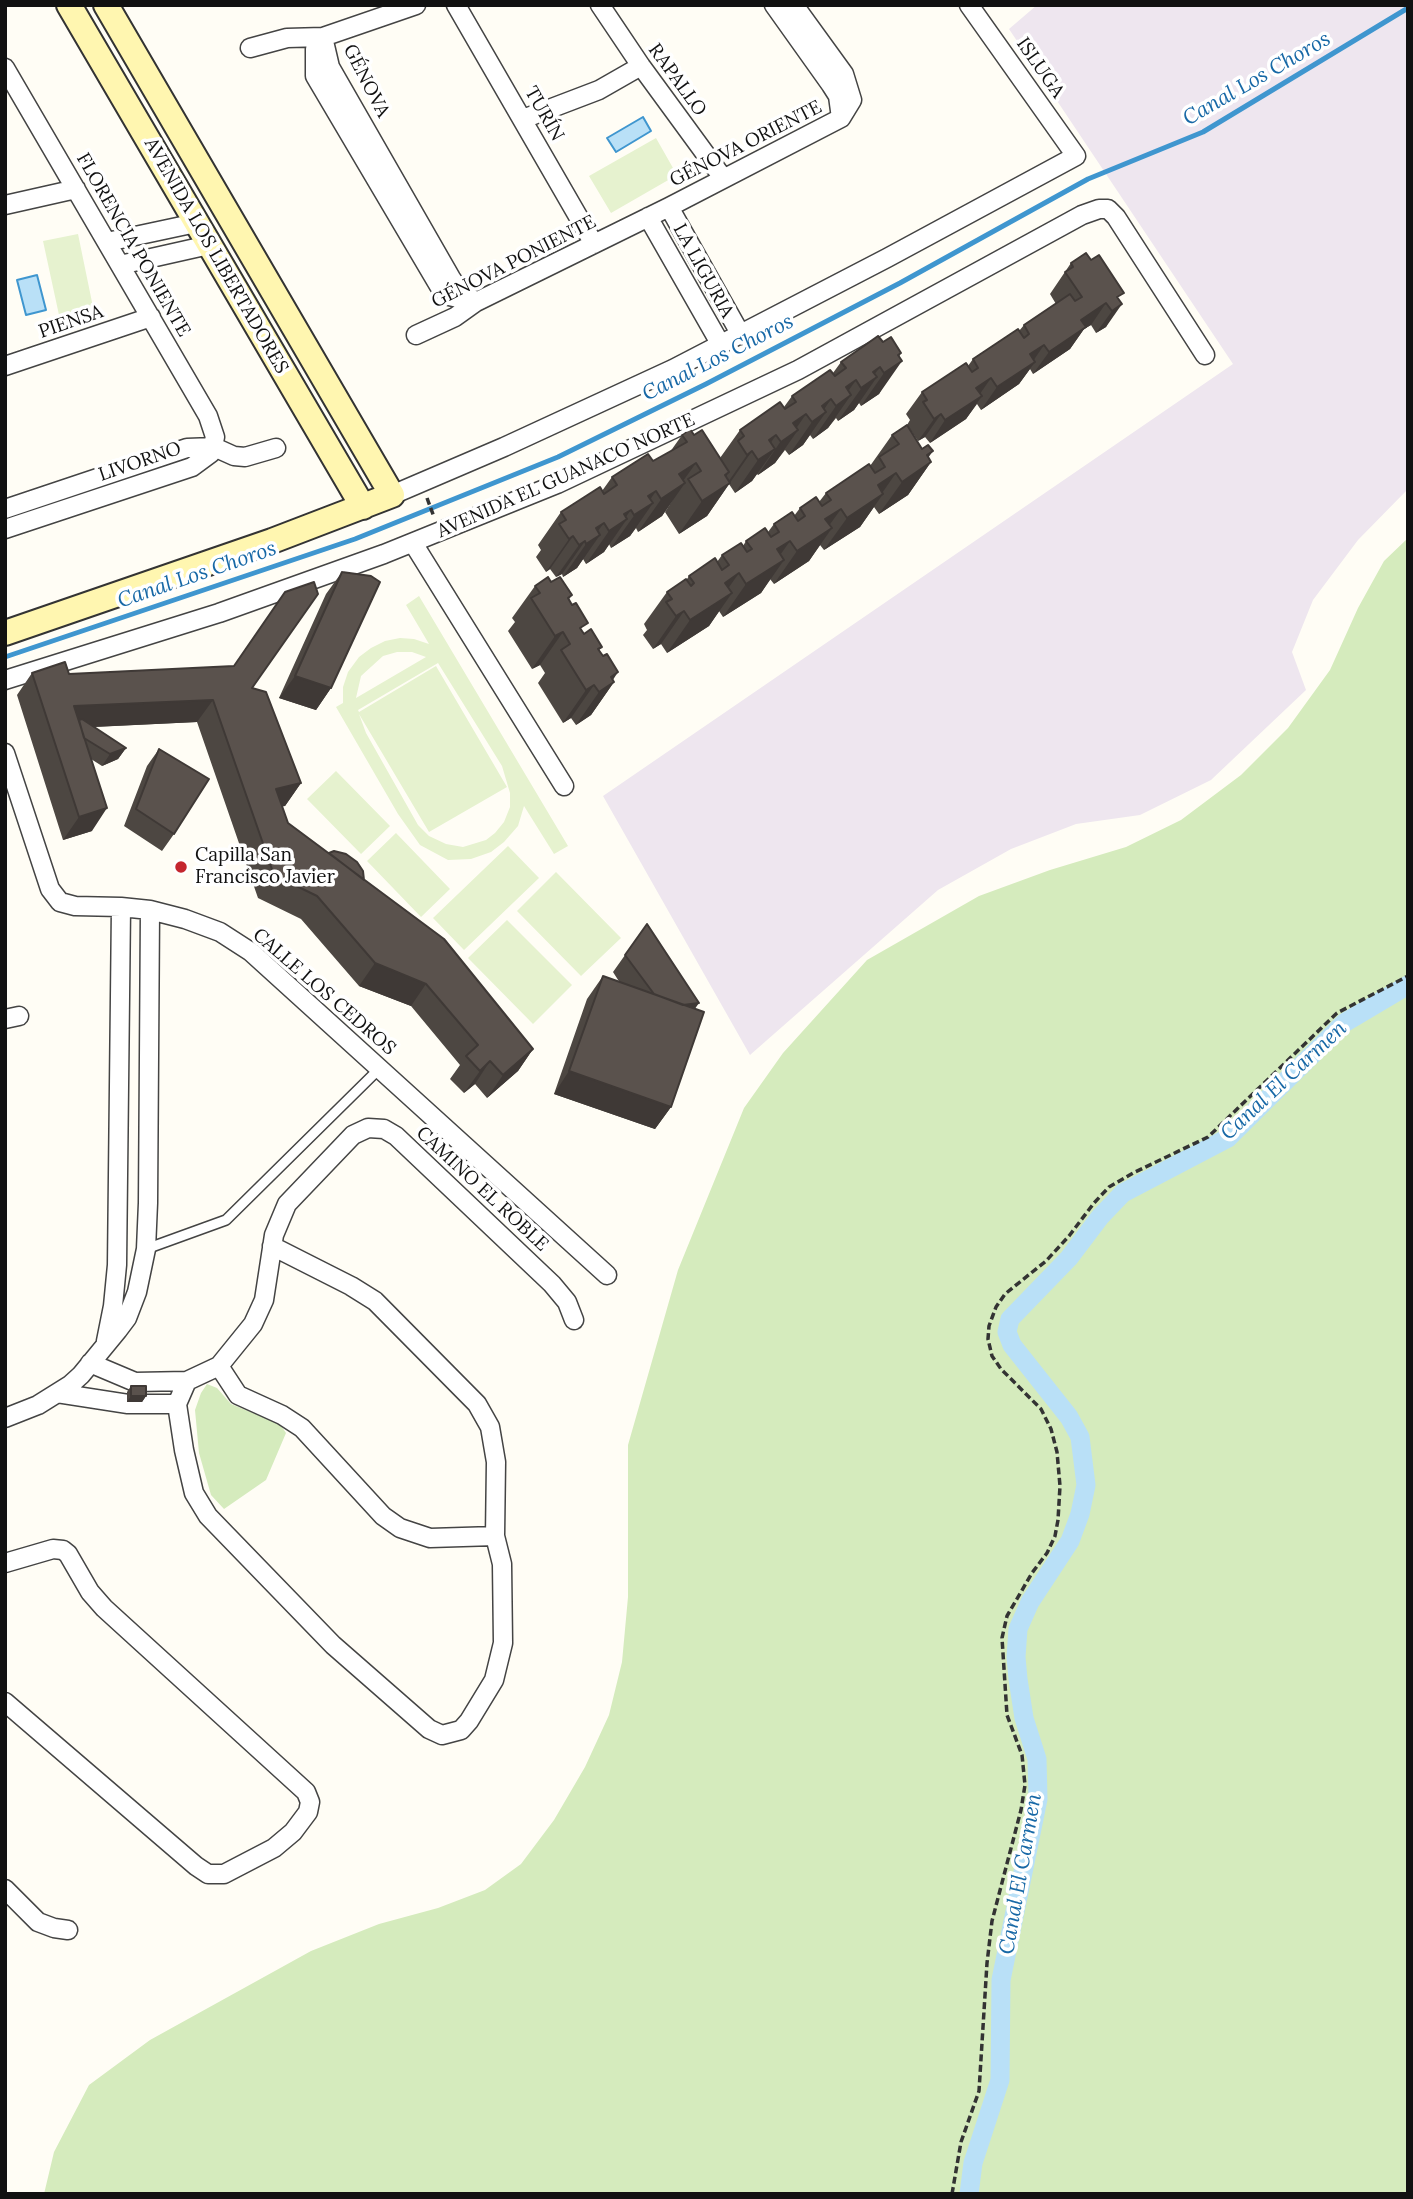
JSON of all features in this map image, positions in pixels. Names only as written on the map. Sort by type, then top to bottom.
[{"type":"street","name":"AVENIDA LOS LIBERTADORES","points":[[69,5],[363,507]]},
{"type":"street","name":"AVENIDA LOS LIBERTADORES","points":[[106,5],[392,495]]},
{"type":"street","points":[[250,48],[287,38],[323,37],[416,5]]},
{"type":"street","name":"TURÍN","points":[[456,5],[594,244]]},
{"type":"street","name":"RAPALLO","points":[[600,5],[640,66],[723,178]]},
{"type":"street","name":"GÉNOVA ORIENTE","points":[[774,5],[838,96],[841,118]]},
{"type":"street","name":"GÉNOVA ORIENTE","points":[[669,207],[841,118],[852,100],[844,74],[794,5]]},
{"type":"street","name":"ISLUGA","points":[[741,335],[1076,156],[970,5]]},
{"type":"street","name":"GÉNOVA","points":[[323,37],[330,66],[385,178],[457,287],[476,302]]},
{"type":"street","points":[[523,119],[599,90],[640,66]]},
{"type":"street","name":"FLORENCIA PONIENTE","points":[[5,68],[208,416],[214,429],[214,447]]},
{"type":"street","points":[[129,108],[141,96],[156,92]]},
{"type":"street","points":[[5,205],[76,189]]},
{"type":"street","name":"GÉNOVA PONIENTE","points":[[416,335],[455,317],[476,302],[669,207]]},
{"type":"street","name":"LA LIGURIA","points":[[669,207],[741,335]]},
{"type":"street","name":"AVENIDA EL GUANACO NORTE","points":[[5,680],[165,632],[413,543],[557,484],[763,387],[880,327],[1082,215],[1099,209],[1108,209],[1116,217],[1205,355]]},
{"type":"street","name":"LA LIGURIA","points":[[648,217],[721,345]]},
{"type":"street","points":[[107,242],[196,223]]},
{"type":"street","points":[[120,265],[209,244]]},
{"type":"street","name":"PIENSA","points":[[6,365],[151,317]]},
{"type":"street","points":[[5,632],[272,541],[363,507],[624,392],[741,335]]},
{"type":"street","points":[[278,363],[295,360],[305,347]]},
{"type":"street","name":"LIVORNO","points":[[5,529],[192,467],[206,458],[214,447]]},
{"type":"street","name":"LIVORNO","points":[[5,509],[187,448],[214,447],[234,456],[245,457],[276,448]]},
{"type":"street","points":[[64,489],[71,507]]},
{"type":"street","points":[[413,543],[564,786]]},
{"type":"street","name":"CALLE LOS CEDROS","points":[[5,753],[54,896],[60,902],[75,906],[150,910],[220,932],[251,952],[607,1275]]},
{"type":"street","points":[[105,1344],[113,1306],[117,1265],[121,907]]},
{"type":"street","points":[[5,1418],[38,1405],[70,1385],[118,1330],[133,1305],[146,1249],[150,910]]},
{"type":"street","name":"CAMINO EL ROBLE","points":[[272,1246],[281,1214],[297,1191],[353,1135],[368,1128],[384,1129],[396,1136],[552,1284],[567,1302],[574,1320]]},
{"type":"street","points":[[90,1363],[135,1382],[187,1381],[219,1366],[253,1324],[264,1300],[272,1246],[351,1286],[374,1301],[477,1404],[489,1427],[496,1450],[495,1536],[502,1564],[503,1629],[494,1680],[466,1726],[449,1735],[435,1733],[326,1638],[208,1516],[198,1501],[188,1471],[177,1404],[187,1381]]},
{"type":"street","points":[[117,1265],[130,1260],[143,1268]]},
{"type":"street","points":[[219,1366],[238,1395],[282,1415],[302,1428],[383,1516],[400,1528],[430,1538],[495,1536]]},
{"type":"street","points":[[57,1393],[128,1404],[177,1404]]},
{"type":"street","points":[[5,1563],[53,1549],[63,1550],[68,1554],[90,1592],[104,1608],[306,1792],[310,1802],[309,1812],[293,1832],[274,1848],[224,1874],[208,1874],[5,1702]]},
{"type":"street","points":[[5,1889],[38,1922],[68,1930]]},
{"type":"lane","points":[[146,1249],[226,1220],[379,1069]]},
{"type":"path","points":[[427,497],[436,521]]},
{"type":"path","points":[[952,2194],[961,2142],[979,2091],[992,1921],[1025,1785],[1022,1755],[1007,1714],[1002,1638],[1007,1616],[1047,1553],[1055,1536],[1058,1520],[1057,1452],[1051,1429],[1041,1409],[1001,1369],[992,1356],[988,1339],[989,1326],[996,1307],[1005,1294],[1046,1261],[1094,1203],[1118,1180],[1208,1137],[1337,1013],[1408,976]]},
{"type":"shaded area","points":[[1037,5],[1408,5],[1408,489],[1358,540],[1313,600],[1292,652],[1306,690],[1211,780],[1140,815],[1076,824],[1011,849],[938,890],[750,1055],[603,796],[1233,364],[1009,29]]},
{"type":"green space","points":[[656,138],[677,175],[611,213],[589,176]]},
{"type":"green space","points":[[78,234],[93,307],[59,315],[43,241]]},
{"type":"green space","points":[[1408,538],[1408,2194],[44,2194],[54,2152],[89,2085],[150,2040],[311,1951],[379,1924],[438,1908],[485,1890],[521,1864],[554,1820],[585,1767],[609,1715],[622,1662],[628,1597],[628,1445],[678,1270],[744,1108],[783,1053],[867,960],[979,896],[1050,870],[1126,847],[1181,820],[1241,775],[1288,728],[1330,670],[1358,608],[1384,561]]},
{"type":"green space","points":[[419,596],[568,846],[554,854],[524,806],[518,826],[491,852],[471,859],[448,860],[420,845],[398,814],[336,707],[343,703],[343,687],[348,672],[359,657],[371,648],[400,638],[429,644],[406,605]],"holes":[[[412,652],[426,657],[356,698],[361,676],[383,656]],[[438,663],[502,766],[510,793],[510,807],[504,822],[495,833],[486,840],[463,847],[446,844],[429,836],[418,825],[366,733],[359,714],[429,832],[507,787],[436,666],[359,712],[358,710]]]},
{"type":"green space","points":[[336,771],[390,826],[361,854],[307,799]]},
{"type":"green space","points":[[396,833],[450,889],[421,917],[367,861]]},
{"type":"green space","points":[[508,846],[539,878],[464,950],[433,918]]},
{"type":"green space","points":[[556,872],[621,938],[581,976],[517,911]]},
{"type":"green space","points":[[507,920],[572,985],[533,1024],[468,958]]},
{"type":"green space","points":[[207,1384],[217,1388],[231,1404],[280,1424],[286,1433],[266,1480],[224,1509],[211,1495],[199,1453],[195,1410]]},
{"type":"water","points":[[643,117],[651,131],[616,152],[607,138]]},
{"type":"water","points":[[37,275],[46,310],[26,315],[17,280]]},
{"type":"building","points":[[1086,253],[1091,260],[1099,255],[1124,293],[1117,297],[1122,304],[1112,311],[1106,303],[1081,320],[1086,327],[1049,352],[1044,345],[1030,354],[1035,362],[997,387],[991,378],[976,388],[982,396],[945,420],[941,414],[934,419],[923,402],[927,400],[922,392],[966,363],[972,372],[978,368],[973,359],[1018,329],[1024,338],[1029,334],[1024,325],[1070,294],[1075,301],[1082,297],[1065,272],[1073,267],[1071,263]]},
{"type":"building","points":[[878,336],[883,342],[891,337],[901,353],[898,355],[902,361],[884,373],[880,367],[873,372],[877,377],[861,388],[856,380],[846,387],[851,395],[836,406],[831,399],[822,406],[826,412],[812,422],[806,414],[793,423],[798,430],[781,442],[776,435],[769,440],[775,449],[758,460],[752,451],[747,455],[738,441],[744,436],[740,430],[780,402],[785,409],[796,402],[792,396],[830,370],[835,376],[846,368],[841,362]]},
{"type":"building","points":[[907,425],[922,449],[928,445],[933,451],[927,455],[931,462],[902,482],[896,473],[878,485],[883,494],[847,518],[841,509],[825,519],[832,528],[797,551],[790,541],[777,549],[784,560],[746,584],[739,573],[725,583],[732,593],[690,620],[684,611],[676,616],[666,602],[672,599],[667,592],[686,579],[691,586],[694,583],[689,576],[715,558],[722,570],[729,565],[722,555],[741,543],[747,552],[752,549],[746,541],[765,528],[771,537],[779,532],[774,524],[792,512],[798,521],[805,516],[800,508],[816,497],[822,506],[831,500],[826,493],[869,464],[875,473],[885,467],[879,457],[899,444],[892,435]]},
{"type":"building","points":[[690,429],[694,435],[702,430],[729,472],[725,475],[730,483],[702,501],[688,479],[701,471],[696,463],[679,474],[685,483],[661,499],[656,491],[648,496],[653,503],[634,515],[631,510],[624,514],[627,519],[609,531],[604,523],[596,528],[600,535],[586,544],[585,541],[579,545],[573,536],[569,539],[559,524],[566,520],[561,512],[600,487],[604,494],[617,485],[612,477],[648,454],[653,461],[687,442],[682,435]]},
{"type":"building","points":[[342,572],[371,576],[380,582],[331,688],[295,676]]},
{"type":"building","points":[[548,577],[551,582],[560,577],[572,595],[568,598],[572,605],[576,603],[588,623],[580,628],[584,634],[591,629],[602,647],[598,649],[603,656],[607,654],[618,672],[611,677],[614,682],[599,692],[594,685],[586,690],[561,650],[570,644],[563,632],[555,636],[531,598],[540,593],[535,586]]},
{"type":"building","points":[[314,582],[318,594],[252,688],[266,692],[301,783],[276,789],[288,823],[444,939],[533,1049],[503,1075],[490,1061],[480,1071],[466,1056],[478,1045],[426,984],[375,963],[317,896],[274,875],[213,700],[74,706],[107,808],[79,817],[32,673],[65,662],[69,674],[234,666],[285,592]]},
{"type":"building","points":[[82,719],[126,748],[110,754],[84,738],[79,720]]},
{"type":"building","points":[[159,749],[209,779],[174,834],[136,809]]},
{"type":"building","points":[[334,851],[346,854],[357,862],[363,871],[364,880],[329,853]]},
{"type":"building","points":[[647,924],[699,1003],[683,1005],[654,994],[625,955]]},
{"type":"building","points":[[603,976],[704,1012],[671,1107],[569,1071]]},
{"type":"building","points":[[131,1386],[146,1386],[146,1396],[131,1396]]},
{"type":"waterway","name":"Canal Los Choros","points":[[5,657],[355,539],[558,457],[900,283],[1088,179],[1203,132],[1408,8]]},
{"type":"waterway","name":"Canal El Carmen","points":[[969,2194],[973,2163],[1000,2080],[1001,1980],[1038,1799],[1037,1759],[1024,1718],[1018,1679],[1018,1629],[1030,1602],[1070,1541],[1080,1514],[1086,1485],[1080,1437],[1069,1417],[1012,1345],[1007,1332],[1010,1319],[1069,1258],[1100,1217],[1123,1193],[1228,1138],[1344,1023],[1408,985]]},
{"type":"place","name":"Capilla San Francisco Javier","points":[[181,867]]}]
